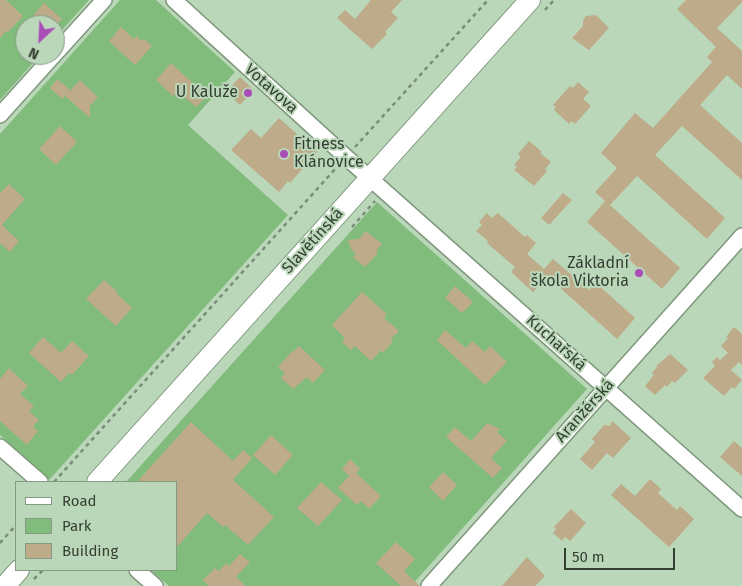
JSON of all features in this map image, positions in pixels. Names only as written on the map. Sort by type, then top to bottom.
[{"type":"street","points":[[65,42],[104,0]]},
{"type":"street","name":"Votavova","points":[[174,0],[370,177]]},
{"type":"street","name":"Slavětínská","points":[[98,481],[530,0]]},
{"type":"street","points":[[0,115],[44,65]]},
{"type":"street","name":"Kuchařská","points":[[370,177],[742,509]]},
{"type":"street","name":"Aranžérská","points":[[429,586],[742,236]]},
{"type":"street","points":[[0,447],[39,481]]},
{"type":"street","points":[[5,586],[19,571]]},
{"type":"street","points":[[138,571],[155,586]]},
{"type":"path","points":[[55,481],[488,0]]},
{"type":"path","points":[[0,543],[15,526]]},
{"type":"green space","points":[[0,0],[89,0],[65,27],[65,15],[15,15],[15,65],[31,65],[0,100]]},
{"type":"green space","points":[[120,0],[156,0],[235,72],[188,125],[288,215],[49,480],[0,435],[0,134],[62,65],[65,65],[65,61]]},
{"type":"green space","points":[[377,202],[587,389],[411,586],[169,586],[152,571],[178,571],[178,481],[127,481]]},
{"type":"building","points":[[0,0],[6,0],[22,15],[15,15],[15,25],[0,38]]},
{"type":"building","points":[[371,0],[402,0],[391,12],[398,18],[385,32],[387,34],[372,49],[337,18],[345,10],[355,19]]},
{"type":"building","points":[[686,0],[742,0],[717,28],[742,51],[742,89],[727,75],[700,105],[742,143],[742,180],[682,126],[655,155],[725,218],[707,239],[637,176],[610,205],[680,268],[662,289],[587,222],[605,201],[595,192],[617,168],[601,153],[635,113],[653,128],[712,62],[707,57],[716,47],[677,9]]},
{"type":"building","points":[[44,3],[58,15],[34,15]]},
{"type":"building","points":[[596,15],[609,28],[589,50],[572,38],[583,26],[583,20],[586,16]]},
{"type":"building","points":[[121,27],[134,39],[137,36],[141,41],[144,39],[152,46],[135,65],[109,41]]},
{"type":"building","points":[[171,63],[207,96],[196,107],[178,91],[173,96],[156,80]]},
{"type":"building","points":[[240,77],[254,90],[240,105],[226,92]]},
{"type":"building","points":[[57,79],[70,90],[62,99],[50,88]]},
{"type":"building","points":[[80,80],[98,97],[90,106],[90,118],[65,96]]},
{"type":"building","points":[[578,82],[589,92],[583,99],[591,106],[575,124],[571,121],[569,124],[554,110],[556,107],[553,105],[570,86],[573,88]]},
{"type":"building","points":[[279,118],[317,152],[290,183],[288,181],[279,192],[231,150],[251,129],[261,138]]},
{"type":"building","points":[[60,126],[77,142],[56,165],[39,149]]},
{"type":"building","points":[[529,141],[551,162],[545,169],[547,171],[534,186],[514,170],[517,167],[514,165],[521,157],[518,154]]},
{"type":"building","points":[[9,184],[25,199],[2,225],[19,241],[10,252],[0,243],[0,193]]},
{"type":"building","points":[[563,193],[572,200],[549,225],[541,218]]},
{"type":"building","points":[[487,213],[492,218],[498,213],[525,237],[527,235],[536,243],[527,254],[544,269],[553,259],[589,290],[596,283],[635,318],[617,339],[547,276],[533,292],[511,272],[515,267],[476,231],[482,225],[479,222]]},
{"type":"building","points":[[366,231],[382,244],[376,251],[378,253],[365,267],[353,257],[356,254],[351,249],[348,240],[359,239]]},
{"type":"building","points":[[104,280],[132,308],[116,326],[86,299]]},
{"type":"building","points":[[455,286],[473,302],[462,313],[445,298]]},
{"type":"building","points":[[362,292],[387,314],[384,318],[399,331],[391,339],[393,341],[383,353],[381,350],[371,361],[355,346],[351,350],[342,342],[345,338],[332,325]]},
{"type":"building","points":[[734,327],[742,334],[742,365],[739,362],[731,370],[742,380],[724,396],[703,378],[715,366],[712,362],[717,357],[720,360],[728,353],[721,346]]},
{"type":"building","points":[[445,330],[466,348],[472,341],[485,352],[490,346],[507,362],[485,385],[437,340]]},
{"type":"building","points":[[43,337],[61,353],[72,341],[89,356],[72,375],[69,373],[61,382],[29,353]]},
{"type":"building","points":[[299,346],[325,370],[313,383],[307,377],[293,389],[281,378],[285,373],[278,367]]},
{"type":"building","points":[[670,354],[688,370],[675,383],[672,381],[667,387],[665,385],[655,395],[645,386],[654,375],[652,373],[656,366]]},
{"type":"building","points":[[9,368],[28,386],[20,394],[34,406],[29,411],[39,420],[33,427],[38,431],[27,445],[0,421],[0,379]]},
{"type":"building","points":[[612,421],[631,438],[613,458],[607,453],[592,470],[580,459],[595,442],[592,439],[604,425],[610,426]]},
{"type":"building","points":[[191,422],[233,461],[243,450],[252,458],[233,480],[274,517],[248,545],[225,525],[223,527],[207,513],[178,546],[178,481],[138,481]]},
{"type":"building","points":[[487,423],[500,429],[497,432],[507,441],[491,458],[502,468],[493,478],[446,437],[455,427],[471,441]]},
{"type":"building","points":[[271,435],[293,455],[275,475],[253,455]]},
{"type":"building","points":[[734,441],[742,448],[742,476],[720,457]]},
{"type":"building","points":[[350,459],[360,469],[356,473],[381,496],[369,509],[361,501],[357,505],[338,488],[349,476],[342,469]]},
{"type":"building","points":[[443,472],[457,485],[443,501],[429,487]]},
{"type":"building","points":[[650,479],[661,489],[658,493],[677,510],[680,506],[694,519],[669,547],[611,495],[621,484],[635,496]]},
{"type":"building","points":[[321,482],[342,500],[318,526],[297,508]]},
{"type":"building","points":[[571,509],[586,523],[570,541],[565,537],[562,541],[553,533],[556,529],[554,527]]},
{"type":"building","points":[[396,542],[415,559],[404,571],[420,586],[401,586],[376,563]]},
{"type":"building","points":[[240,554],[250,562],[236,577],[246,586],[209,586],[203,580],[215,568],[219,571],[226,563],[229,566]]},
{"type":"building","points":[[527,557],[545,576],[535,586],[502,586]]},
{"type":"place","name":"U Kaluže","points":[[248,93]]},
{"type":"place","name":"Fitness Klánovice","points":[[284,154]]},
{"type":"place","name":"Základní škola Viktoria","points":[[639,273]]}]
